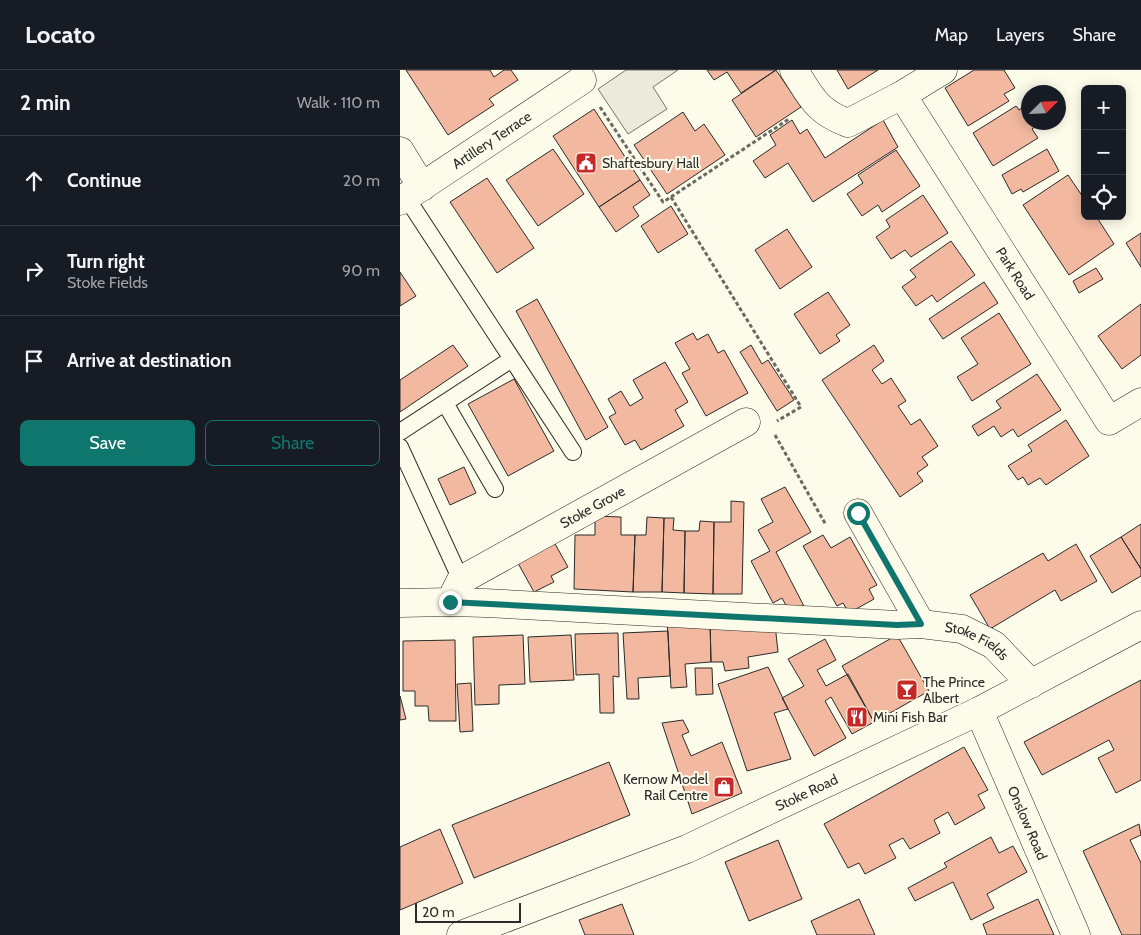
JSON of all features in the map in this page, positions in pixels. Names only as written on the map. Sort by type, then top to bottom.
[{"type":"street","points":[[794,70],[814,102],[832,117],[848,123],[902,95],[943,70]]},
{"type":"street","name":"Artillery Terrace","points":[[409,195],[581,75]]},
{"type":"street","name":"Park Road","points":[[902,95],[1109,421],[1141,402]]},
{"type":"street","points":[[400,151],[409,195]]},
{"type":"street","name":"Stoke Grove","points":[[456,591],[758,424]]},
{"type":"street","points":[[858,513],[921,624]]},
{"type":"street","name":"Stoke Fields","points":[[400,603],[456,591],[897,625],[921,624],[962,629],[994,645],[1032,684]]},
{"type":"street","name":"Stoke Road","points":[[461,935],[687,849],[979,711],[1141,625]]},
{"type":"street","name":"Onslow Road","points":[[979,711],[1076,935]]},
{"type":"lane","points":[[409,195],[573,452]]},
{"type":"lane","points":[[400,432],[512,359]]},
{"type":"lane","points":[[445,403],[495,489]]},
{"type":"lane","points":[[400,447],[456,591]]},
{"type":"path","points":[[581,75],[663,202],[814,102]]},
{"type":"path","points":[[671,197],[801,406],[758,424]]},
{"type":"path","points":[[774,434],[829,529],[858,513]]},
{"type":"shaded area","points":[[626,70],[678,70],[653,87],[667,109],[628,134],[598,89]]},
{"type":"building","points":[[406,70],[490,70],[494,77],[504,70],[511,70],[518,80],[489,99],[494,105],[448,135]]},
{"type":"building","points":[[707,70],[776,70],[741,93],[727,72],[714,80]]},
{"type":"building","points":[[776,70],[801,107],[756,137],[732,100]]},
{"type":"building","points":[[837,70],[878,70],[848,89]]},
{"type":"building","points":[[974,70],[1004,70],[1015,88],[1004,94],[1009,101],[968,126],[945,88]]},
{"type":"building","points":[[1016,106],[1019,110],[1021,109],[1021,130],[1033,130],[1038,138],[993,166],[973,133]]},
{"type":"building","points":[[594,109],[640,180],[599,207],[553,136]]},
{"type":"building","points":[[683,112],[695,131],[704,124],[725,155],[667,194],[634,145]]},
{"type":"building","points":[[792,120],[800,134],[807,129],[825,158],[883,120],[898,147],[813,202],[788,163],[765,178],[753,161],[776,145],[770,135]]},
{"type":"building","points":[[553,149],[584,194],[538,226],[506,180]]},
{"type":"building","points":[[1047,149],[1059,171],[1023,192],[1021,189],[1012,194],[1002,175]]},
{"type":"building","points":[[896,150],[920,186],[882,212],[878,205],[862,216],[847,194],[863,183],[858,175]]},
{"type":"building","points":[[1068,175],[1081,194],[1081,220],[1099,220],[1114,244],[1069,275],[1023,205]]},
{"type":"building","points":[[487,178],[534,248],[497,273],[450,202]]},
{"type":"building","points":[[640,180],[650,195],[633,207],[639,216],[616,232],[599,207]]},
{"type":"building","points":[[923,195],[948,233],[911,257],[905,250],[891,259],[876,237],[890,227],[886,220]]},
{"type":"building","points":[[671,206],[688,234],[658,253],[641,226]]},
{"type":"building","points":[[787,229],[812,267],[780,289],[755,250]]},
{"type":"building","points":[[1141,233],[1141,267],[1126,243]]},
{"type":"building","points":[[951,241],[975,275],[937,302],[932,295],[916,306],[902,287],[916,277],[910,270]]},
{"type":"building","points":[[1096,268],[1103,279],[1079,293],[1073,281]]},
{"type":"building","points":[[400,272],[416,296],[400,306]]},
{"type":"building","points":[[984,282],[998,303],[943,339],[929,319]]},
{"type":"building","points":[[828,292],[850,325],[836,335],[840,341],[820,354],[794,314]]},
{"type":"building","points":[[537,299],[608,427],[586,440],[516,311]]},
{"type":"building","points":[[1141,304],[1141,355],[1122,369],[1098,336]]},
{"type":"building","points":[[999,313],[1031,364],[972,401],[957,377],[978,364],[961,338]]},
{"type":"building","points":[[693,333],[697,340],[708,334],[718,353],[724,350],[748,393],[706,416],[682,373],[690,369],[675,343]]},
{"type":"building","points":[[453,345],[468,366],[400,412],[400,380]]},
{"type":"building","points":[[751,345],[762,364],[768,360],[794,400],[777,411],[740,352]]},
{"type":"building","points":[[874,345],[884,361],[872,370],[882,384],[891,378],[906,401],[898,406],[911,425],[920,419],[938,446],[922,457],[928,465],[917,473],[923,481],[900,497],[822,380]]},
{"type":"building","points":[[665,362],[688,402],[675,410],[684,426],[641,450],[635,440],[625,445],[609,417],[616,413],[608,399],[621,391],[630,406],[643,398],[633,380]]},
{"type":"building","points":[[1037,374],[1061,410],[1018,437],[1013,429],[1001,437],[994,426],[978,436],[972,426],[1001,408],[996,401]]},
{"type":"building","points":[[514,379],[554,451],[508,476],[468,404]]},
{"type":"building","points":[[1066,420],[1089,456],[1046,485],[1040,478],[1028,485],[1023,477],[1018,480],[1008,466],[1032,451],[1028,445]]},
{"type":"building","points":[[464,467],[476,493],[450,505],[438,479]]},
{"type":"building","points":[[785,487],[811,532],[776,552],[807,612],[789,611],[782,598],[773,603],[751,561],[770,551],[758,530],[773,522],[761,499]]},
{"type":"building","points":[[731,501],[744,502],[742,594],[713,594],[714,522],[731,522]]},
{"type":"building","points":[[595,516],[621,517],[621,535],[635,535],[633,592],[574,589],[575,535],[595,535]]},
{"type":"building","points":[[647,517],[664,518],[662,592],[633,592],[635,535],[646,535]]},
{"type":"building","points":[[664,518],[674,518],[673,530],[685,531],[684,593],[662,592]]},
{"type":"building","points":[[700,521],[714,522],[713,594],[684,593],[685,531],[699,531]]},
{"type":"building","points":[[1141,524],[1141,569],[1121,537]]},
{"type":"building","points":[[823,535],[831,548],[850,537],[877,585],[869,589],[874,599],[849,613],[843,603],[837,606],[803,546]]},
{"type":"building","points":[[1121,537],[1141,569],[1141,576],[1112,593],[1090,556]]},
{"type":"building","points":[[554,542],[568,567],[551,576],[554,582],[534,592],[514,556]]},
{"type":"building","points":[[1076,544],[1097,581],[1061,601],[1055,590],[990,629],[970,595],[1043,553],[1048,561]]},
{"type":"building","points":[[667,620],[710,621],[711,662],[685,664],[687,687],[671,688]]},
{"type":"building","points":[[710,621],[775,624],[778,652],[748,657],[749,668],[725,671],[723,662],[711,662]]},
{"type":"building","points":[[668,631],[670,676],[638,678],[639,699],[627,699],[623,633]]},
{"type":"building","points":[[618,633],[619,677],[613,676],[614,713],[600,713],[599,674],[576,675],[575,634]]},
{"type":"building","points":[[523,635],[525,684],[499,685],[499,704],[475,705],[473,637]]},
{"type":"building","points":[[571,635],[574,680],[530,682],[528,637]]},
{"type":"building","points":[[897,635],[929,691],[874,722],[842,666]]},
{"type":"building","points":[[825,639],[836,660],[817,670],[826,686],[848,674],[874,722],[852,734],[831,697],[825,701],[846,738],[814,756],[782,698],[804,686],[788,659]]},
{"type":"building","points":[[455,640],[456,721],[429,721],[428,706],[415,706],[415,691],[403,691],[403,641]]},
{"type":"building","points":[[768,667],[788,709],[774,713],[791,759],[747,771],[718,684]]},
{"type":"building","points":[[695,668],[712,668],[713,694],[696,695]]},
{"type":"building","points":[[1141,680],[1141,780],[1116,793],[1098,758],[1114,750],[1109,740],[1042,775],[1024,742]]},
{"type":"building","points":[[471,683],[473,731],[460,732],[457,684]]},
{"type":"building","points":[[400,696],[406,719],[400,720]]},
{"type":"building","points":[[683,720],[689,732],[682,735],[691,756],[722,742],[742,793],[692,814],[662,723]]},
{"type":"building","points":[[964,747],[988,790],[978,795],[985,808],[955,825],[948,812],[934,820],[940,833],[910,849],[903,838],[889,845],[896,858],[865,874],[859,863],[848,868],[824,824]]},
{"type":"building","points":[[609,762],[630,815],[474,878],[452,825]]},
{"type":"building","points":[[1139,824],[1141,835],[1130,840],[1141,863],[1141,935],[1122,935],[1083,851]]},
{"type":"building","points":[[440,829],[463,883],[400,910],[400,847]]},
{"type":"building","points":[[991,837],[999,853],[1013,846],[1027,872],[987,894],[994,908],[971,920],[953,882],[915,901],[908,888],[947,867],[944,863]]},
{"type":"building","points":[[778,840],[802,899],[749,921],[725,862]]},
{"type":"building","points":[[859,899],[875,935],[817,935],[811,921]]},
{"type":"building","points":[[1038,899],[1054,935],[987,935],[983,924]]},
{"type":"building","points":[[622,904],[634,935],[585,935],[579,920]]},
{"type":"place","name":"Shaftesbury Hall","points":[[586,163]]},
{"type":"place","name":"The Prince Albert","points":[[907,690]]},
{"type":"place","name":"Mini Fish Bar","points":[[857,717]]},
{"type":"place","name":"Kernow Model Rail Centre","points":[[724,787]]},
{"type":"route","points":[[450,602],[897,625],[921,624],[858,513]]}]
